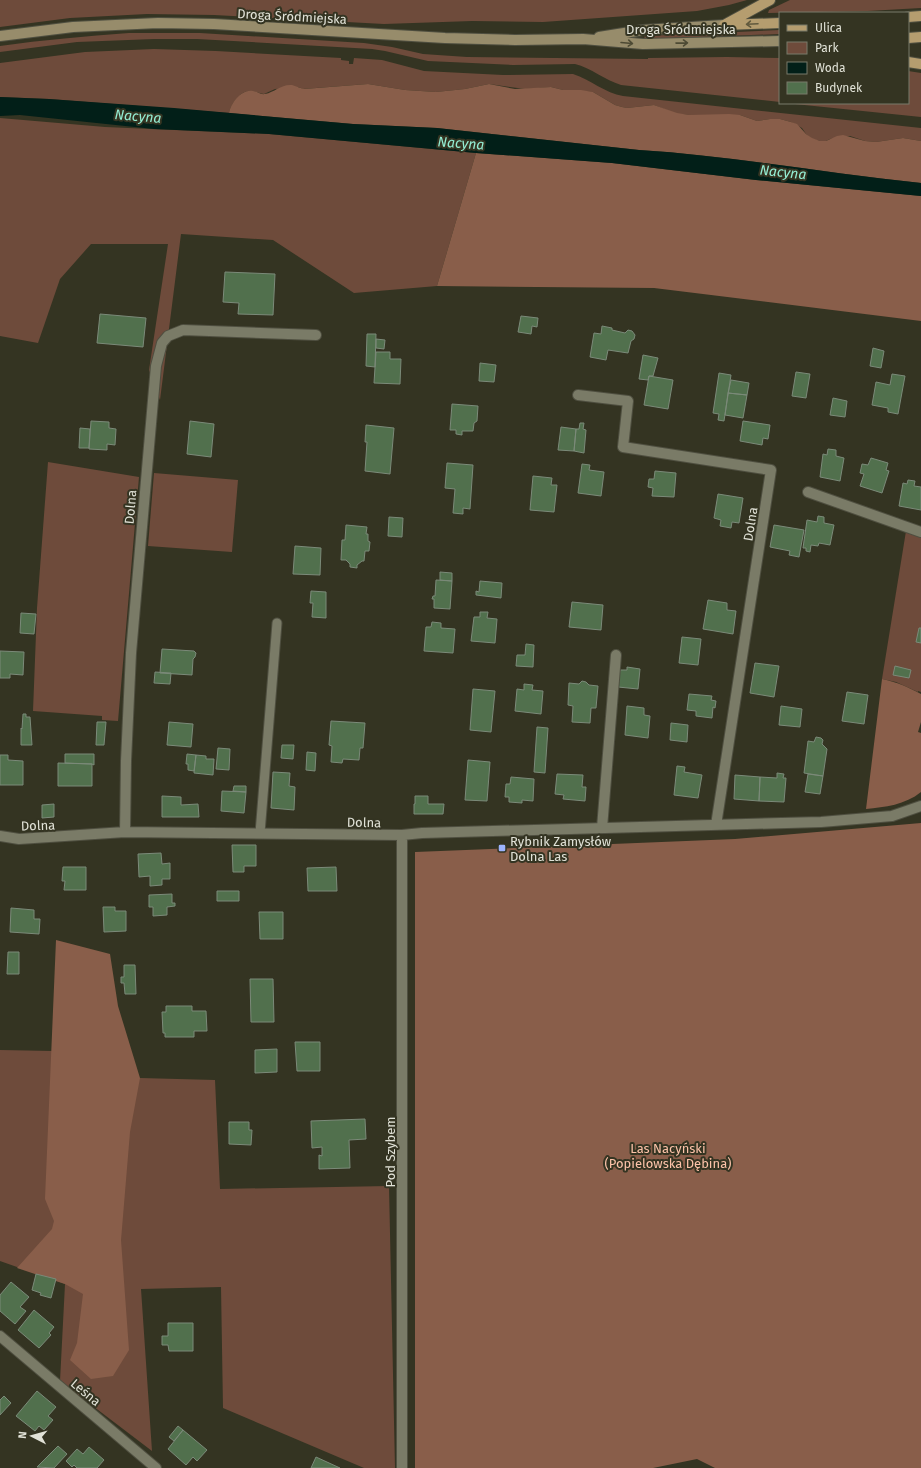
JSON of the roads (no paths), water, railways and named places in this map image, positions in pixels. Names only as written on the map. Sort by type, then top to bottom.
[{"type":"main road","points":[[724,25],[770,0]]},
{"type":"main road","points":[[909,17],[921,16]]},
{"type":"main road","name":"Droga Śródmiejska","points":[[0,36],[73,27],[165,23],[214,24],[482,39],[583,39],[643,44],[779,41]]},
{"type":"main road","points":[[724,25],[779,23]]},
{"type":"main road","name":"Droga Śródmiejska","points":[[583,39],[643,30],[724,25]]},
{"type":"main road","points":[[909,38],[921,37]]},
{"type":"main road","points":[[909,62],[921,64]]},
{"type":"street","name":"Dolna","points":[[126,832],[126,754],[133,620],[156,366],[162,343],[168,336],[184,330],[316,335]]},
{"type":"street","name":"Dolna","points":[[578,395],[628,401],[623,446],[771,470],[716,825]]},
{"type":"street","points":[[808,492],[921,532]]},
{"type":"street","points":[[602,828],[616,655]]},
{"type":"street","name":"Dolna","points":[[0,836],[19,839],[126,832],[402,835],[821,822],[892,816],[921,806]]},
{"type":"street","name":"Pod Szybem","points":[[402,835],[402,1468]]},
{"type":"street","name":"Leśna","points":[[0,1336],[156,1468]]},
{"type":"lane","points":[[260,834],[277,623]]},
{"type":"water","name":"Nacyna","points":[[0,97],[174,108],[353,124],[437,128],[639,150],[710,156],[921,183],[921,196],[756,180],[612,163],[476,153],[269,134],[154,129],[20,115],[0,116]]},
{"type":"place","name":"Rybnik Zamysłów Dolna Las","points":[[502,848]]},
{"type":"park label","name":"Las Nacyński (Popielowska Dębina)","points":[[668,1156]]}]
